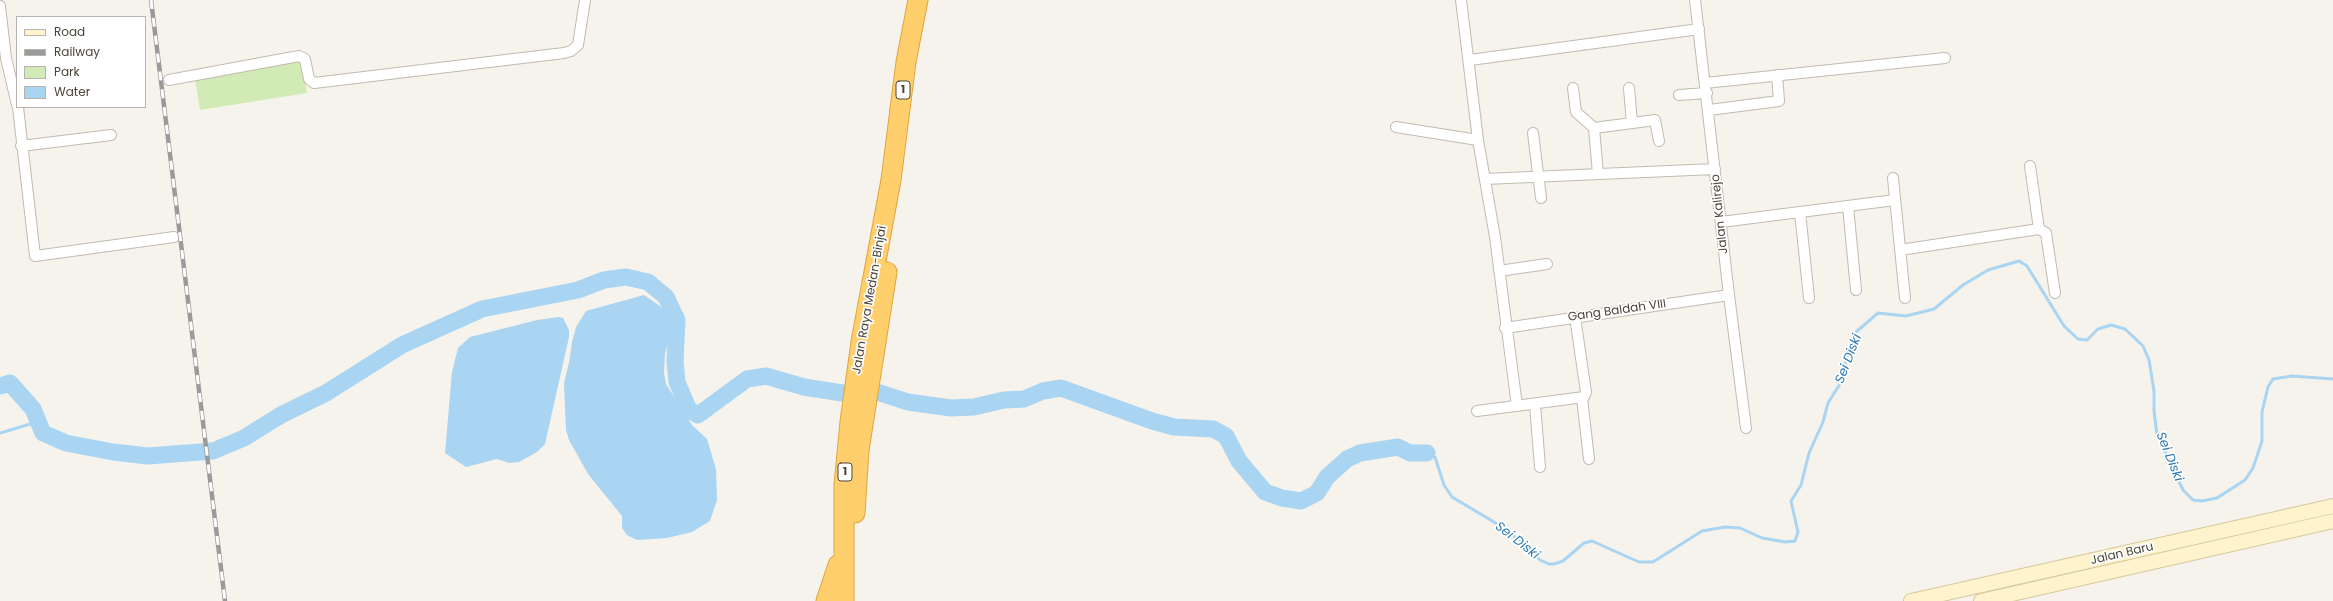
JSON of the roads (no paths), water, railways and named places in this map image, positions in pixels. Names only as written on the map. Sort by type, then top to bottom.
[{"type":"highway","name":"Jalan Raya Medan-Binjai","points":[[844,601],[844,485],[856,422],[868,342],[906,62],[918,0]]},
{"type":"highway","name":"Jalan Raya Medan-Binjai","points":[[868,342],[901,189],[915,63],[926,0]]},
{"type":"highway","name":"Jalan Raya Medan-Binjai","points":[[856,422],[859,450],[855,522],[857,601]]},
{"type":"highway","points":[[826,601],[843,550]]},
{"type":"street","points":[[169,80],[299,56],[305,59],[309,79],[314,83],[564,53],[571,51],[578,45],[585,0]]},
{"type":"street","points":[[1461,0],[1470,60],[1478,140],[1499,271],[1505,328],[1517,406]]},
{"type":"street","name":"Jalan Kalirejo","points":[[1695,0],[1709,110],[1728,295],[1746,428]]},
{"type":"street","points":[[0,6],[6,58],[16,102]]},
{"type":"street","points":[[1470,60],[1699,29]]},
{"type":"street","points":[[1679,96],[1706,88],[1777,75],[1945,58]]},
{"type":"street","points":[[1709,110],[1779,101],[1777,75]]},
{"type":"street","points":[[1573,88],[1576,112],[1594,128],[1598,174]]},
{"type":"street","points":[[1628,88],[1632,123]]},
{"type":"street","points":[[17,108],[35,256],[174,237]]},
{"type":"street","points":[[1594,128],[1655,120],[1659,140]]},
{"type":"street","points":[[1396,127],[1478,140]]},
{"type":"street","points":[[1533,133],[1541,198]]},
{"type":"street","points":[[21,146],[111,135]]},
{"type":"street","points":[[2030,166],[2039,229]]},
{"type":"street","points":[[1485,179],[1715,169]]},
{"type":"street","points":[[1893,178],[1905,298]]},
{"type":"street","points":[[1721,222],[1895,200]]},
{"type":"street","points":[[1848,206],[1856,290]]},
{"type":"street","points":[[1800,212],[1809,298]]},
{"type":"street","points":[[1900,250],[2039,229],[2046,233],[2056,292]]},
{"type":"street","points":[[1499,271],[1547,264]]},
{"type":"street","name":"Gang Baldah VIII","points":[[1505,328],[1728,295]]},
{"type":"street","points":[[1575,317],[1586,392],[1582,398],[1589,459]]},
{"type":"street","points":[[1477,411],[1582,398]]},
{"type":"street","points":[[1535,404],[1540,467]]},
{"type":"street","name":"Jalan Baru","points":[[1910,601],[2333,506]]},
{"type":"street","name":"Jalan Baru","points":[[1981,601],[2333,521]]},
{"type":"water","points":[[644,295],[660,306],[671,318],[671,331],[665,354],[664,373],[666,384],[692,425],[707,439],[716,469],[717,500],[710,521],[692,532],[667,538],[637,540],[627,535],[622,528],[622,516],[588,474],[569,440],[566,430],[564,383],[576,327],[586,311]]},
{"type":"water","points":[[559,317],[563,318],[569,330],[569,337],[545,444],[537,452],[519,462],[509,463],[497,459],[466,467],[445,453],[452,372],[458,348],[470,337],[537,320]]},
{"type":"waterway","name":"Sei Diski","points":[[1427,453],[1435,457],[1444,485],[1452,497],[1494,522],[1519,540],[1540,560],[1549,564],[1563,561],[1584,543],[1592,541],[1639,562],[1653,562],[1702,531],[1725,527],[1740,528],[1762,538],[1785,542],[1795,541],[1798,532],[1791,501],[1801,485],[1809,453],[1823,422],[1828,403],[1840,384],[1850,345],[1856,332],[1878,313],[1906,316],[1934,309],[1963,285],[1988,270],[2019,261],[2027,266],[2064,326],[2078,339],[2087,340],[2098,329],[2111,325],[2125,329],[2143,346],[2149,360],[2154,391],[2154,411],[2157,435],[2183,490],[2193,500],[2202,501],[2217,498],[2245,480],[2253,468],[2262,441],[2262,412],[2268,387],[2273,379],[2292,376],[2333,379]]},
{"type":"waterway","points":[[0,386],[10,383],[33,409],[43,433],[66,443],[113,452],[148,456],[213,451],[244,438],[281,415],[326,393],[402,345],[482,309],[578,290],[604,280],[626,277],[648,282],[666,297],[677,320],[675,361],[677,382],[689,410],[698,415],[747,379],[766,376],[804,387],[842,393],[874,391],[908,402],[951,408],[974,407],[1004,400],[1024,399],[1043,391],[1061,388],[1152,421],[1174,427],[1213,429],[1226,436],[1239,461],[1265,492],[1282,498],[1301,501],[1317,493],[1327,477],[1347,459],[1360,453],[1398,447],[1410,453],[1427,453]]},
{"type":"waterway","points":[[0,433],[37,422]]},
{"type":"railway","points":[[151,0],[225,601]]}]
